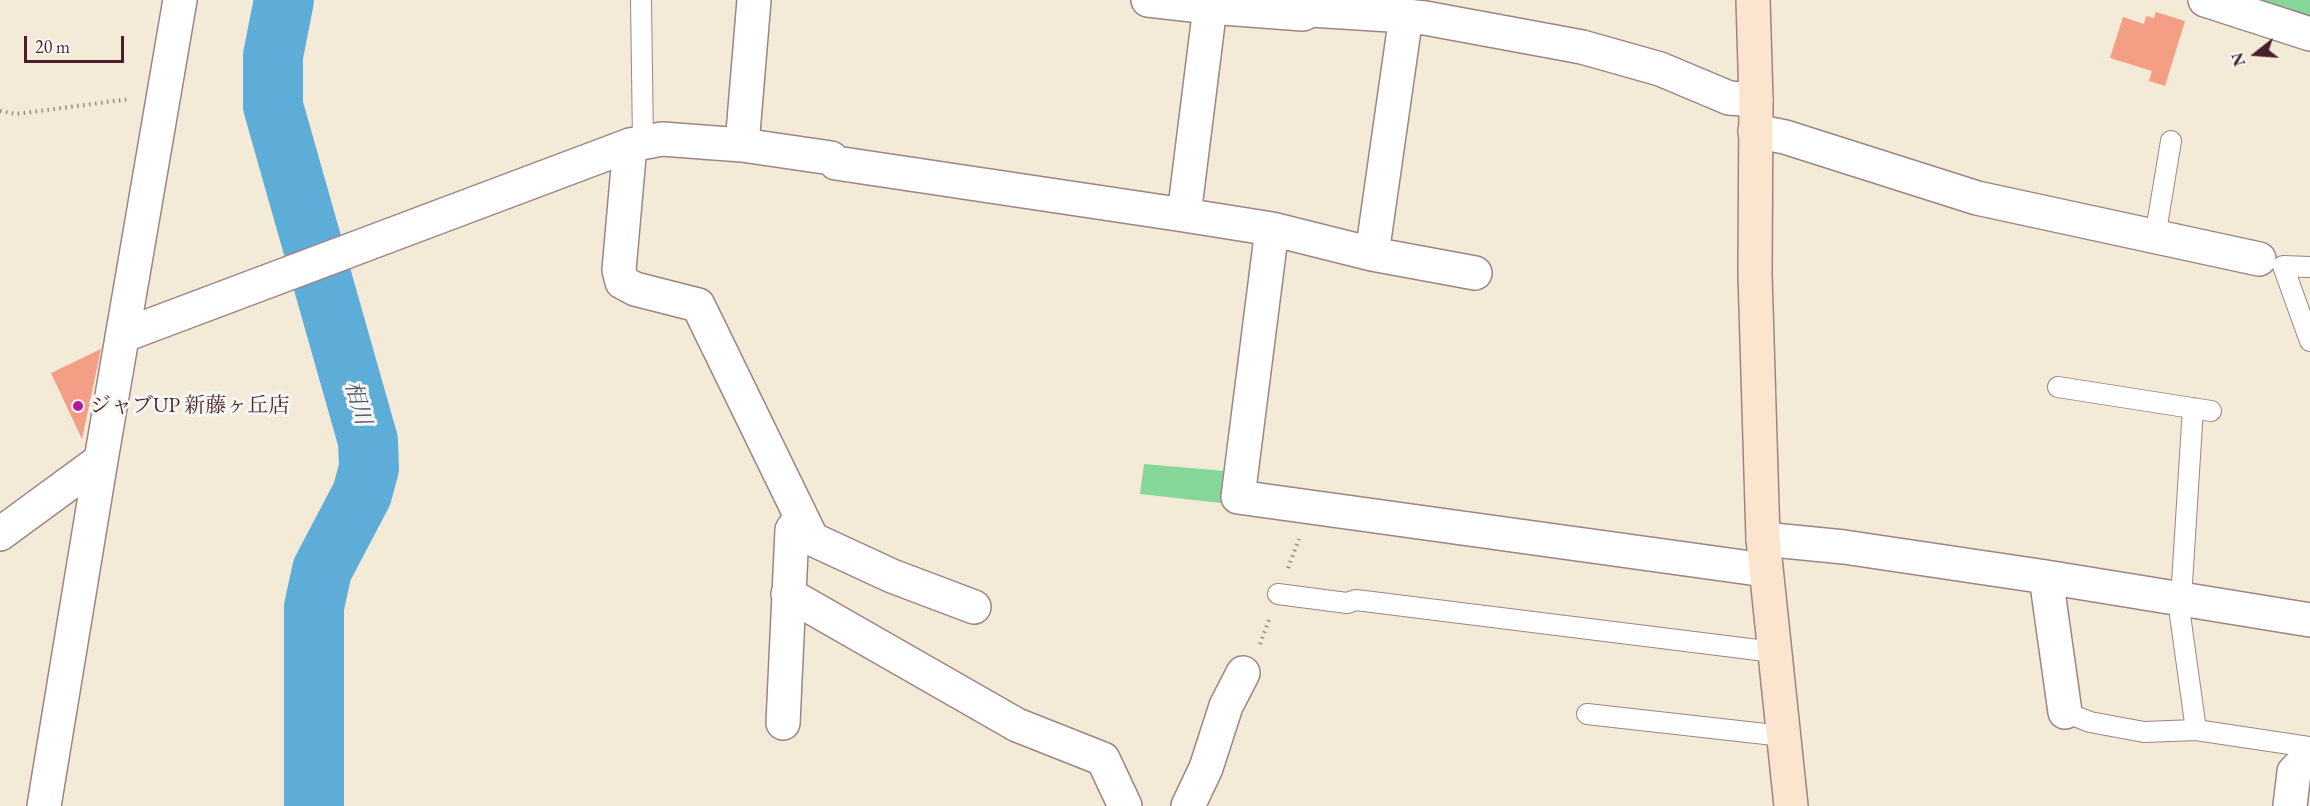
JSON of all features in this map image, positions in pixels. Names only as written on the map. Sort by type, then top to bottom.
[{"type":"street","points":[[44,806],[100,460],[180,0]]},
{"type":"street","points":[[742,145],[754,0]]},
{"type":"street","points":[[1148,0],[1303,14],[1311,9],[1425,18],[1582,47],[1660,69],[1729,98],[1785,137],[1977,198],[2271,262]]},
{"type":"street","points":[[1754,0],[1755,274],[1764,555],[1791,806]]},
{"type":"street","points":[[2205,0],[2310,34]]},
{"type":"street","points":[[1184,215],[1210,7]]},
{"type":"street","points":[[1372,254],[1406,16]]},
{"type":"street","points":[[122,336],[636,144],[662,139],[742,145],[831,158],[836,163],[1272,229],[1372,254],[1474,273]]},
{"type":"street","points":[[636,144],[619,270],[622,282],[635,289],[698,305],[812,539],[892,576],[974,607]]},
{"type":"street","points":[[1272,229],[1238,497],[1764,555],[1844,547],[2310,620]]},
{"type":"street","points":[[0,534],[100,460]]},
{"type":"street","points":[[783,723],[792,530],[801,517]]},
{"type":"street","points":[[2046,577],[2065,712]]},
{"type":"street","points":[[788,594],[1017,725],[1103,759],[1125,806]]},
{"type":"street","points":[[1188,806],[1206,768],[1226,706],[1243,673]]},
{"type":"street","points":[[2290,806],[2294,772],[2310,756]]},
{"type":"lane","points":[[636,144],[641,0]]},
{"type":"lane","points":[[2155,237],[2171,141]]},
{"type":"lane","points":[[2271,262],[2310,267]]},
{"type":"lane","points":[[2271,262],[2310,341]]},
{"type":"lane","points":[[2058,387],[2202,409],[2180,598],[2180,615],[2196,730]]},
{"type":"lane","points":[[1278,594],[1347,603],[1356,600],[1774,652]]},
{"type":"lane","points":[[2065,712],[2090,722],[2144,732],[2196,730],[2310,747]]},
{"type":"lane","points":[[1587,714],[1783,736]]},
{"type":"path","points":[[0,111],[16,114],[164,94]]},
{"type":"green space","points":[[2259,0],[2310,0],[2310,17]]},
{"type":"green space","points":[[1144,464],[1225,471],[1221,503],[1140,494]]},
{"type":"building","points":[[2156,12],[2185,21],[2165,86],[2149,81],[2152,71],[2110,58],[2123,17],[2144,24],[2146,16],[2154,18]]},
{"type":"building","name":"ジャブUP 新藤ヶ丘店","points":[[101,349],[82,439],[51,373]]},
{"type":"waterway","name":"相川","points":[[284,0],[273,56],[273,106],[368,441],[369,468],[362,494],[322,570],[314,607],[314,806]]},
{"type":"place","name":"ジャブUP 新藤ヶ丘店","points":[[78,406]]}]
